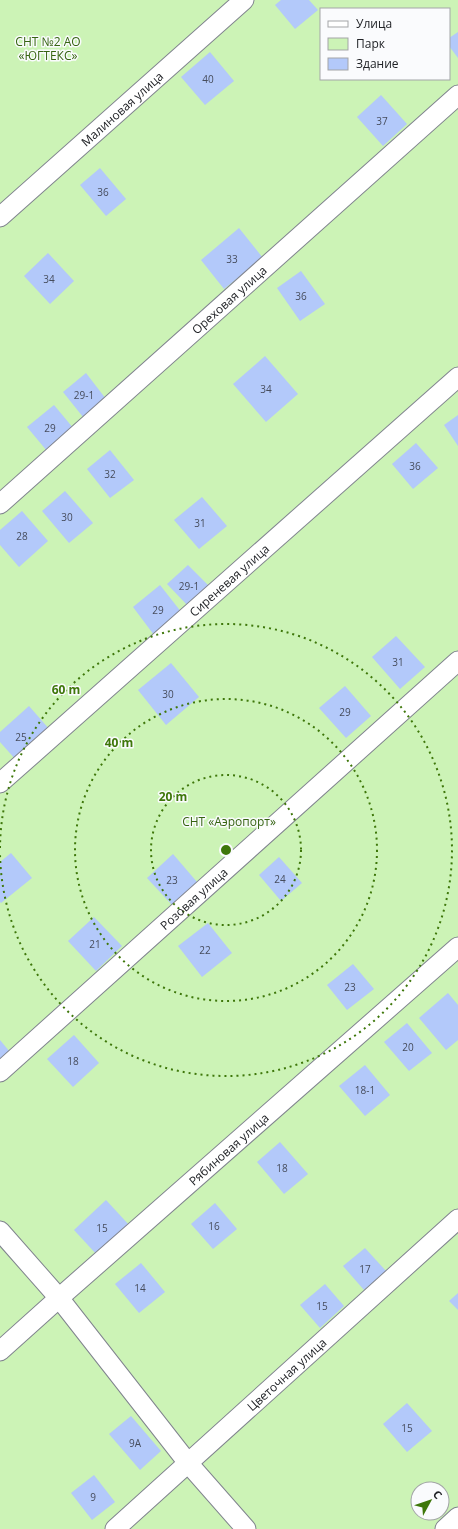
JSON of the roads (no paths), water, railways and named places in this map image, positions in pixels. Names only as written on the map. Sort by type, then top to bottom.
[{"type":"street","name":"Малиновая улица","points":[[0,217],[244,0]]},
{"type":"street","name":"Ореховая улица","points":[[0,504],[458,95]]},
{"type":"street","name":"Сиреневая улица","points":[[0,783],[458,377]]},
{"type":"street","name":"Розовая улица","points":[[0,1072],[458,661]]},
{"type":"street","name":"Рябиновая улица","points":[[0,1352],[59,1298],[458,947]]},
{"type":"street","name":"Цветочная улица","points":[[115,1529],[458,1219]]},
{"type":"street","points":[[0,1231],[59,1298],[188,1463],[246,1529]]},
{"type":"street","points":[[445,1529],[458,1517]]},
{"type":"park label","name":"СНТ №2 АО «ЮГТЕКС»","points":[[48,48]]},
{"type":"park label","name":"СНТ «Аэропорт»","points":[[229,821]]}]
